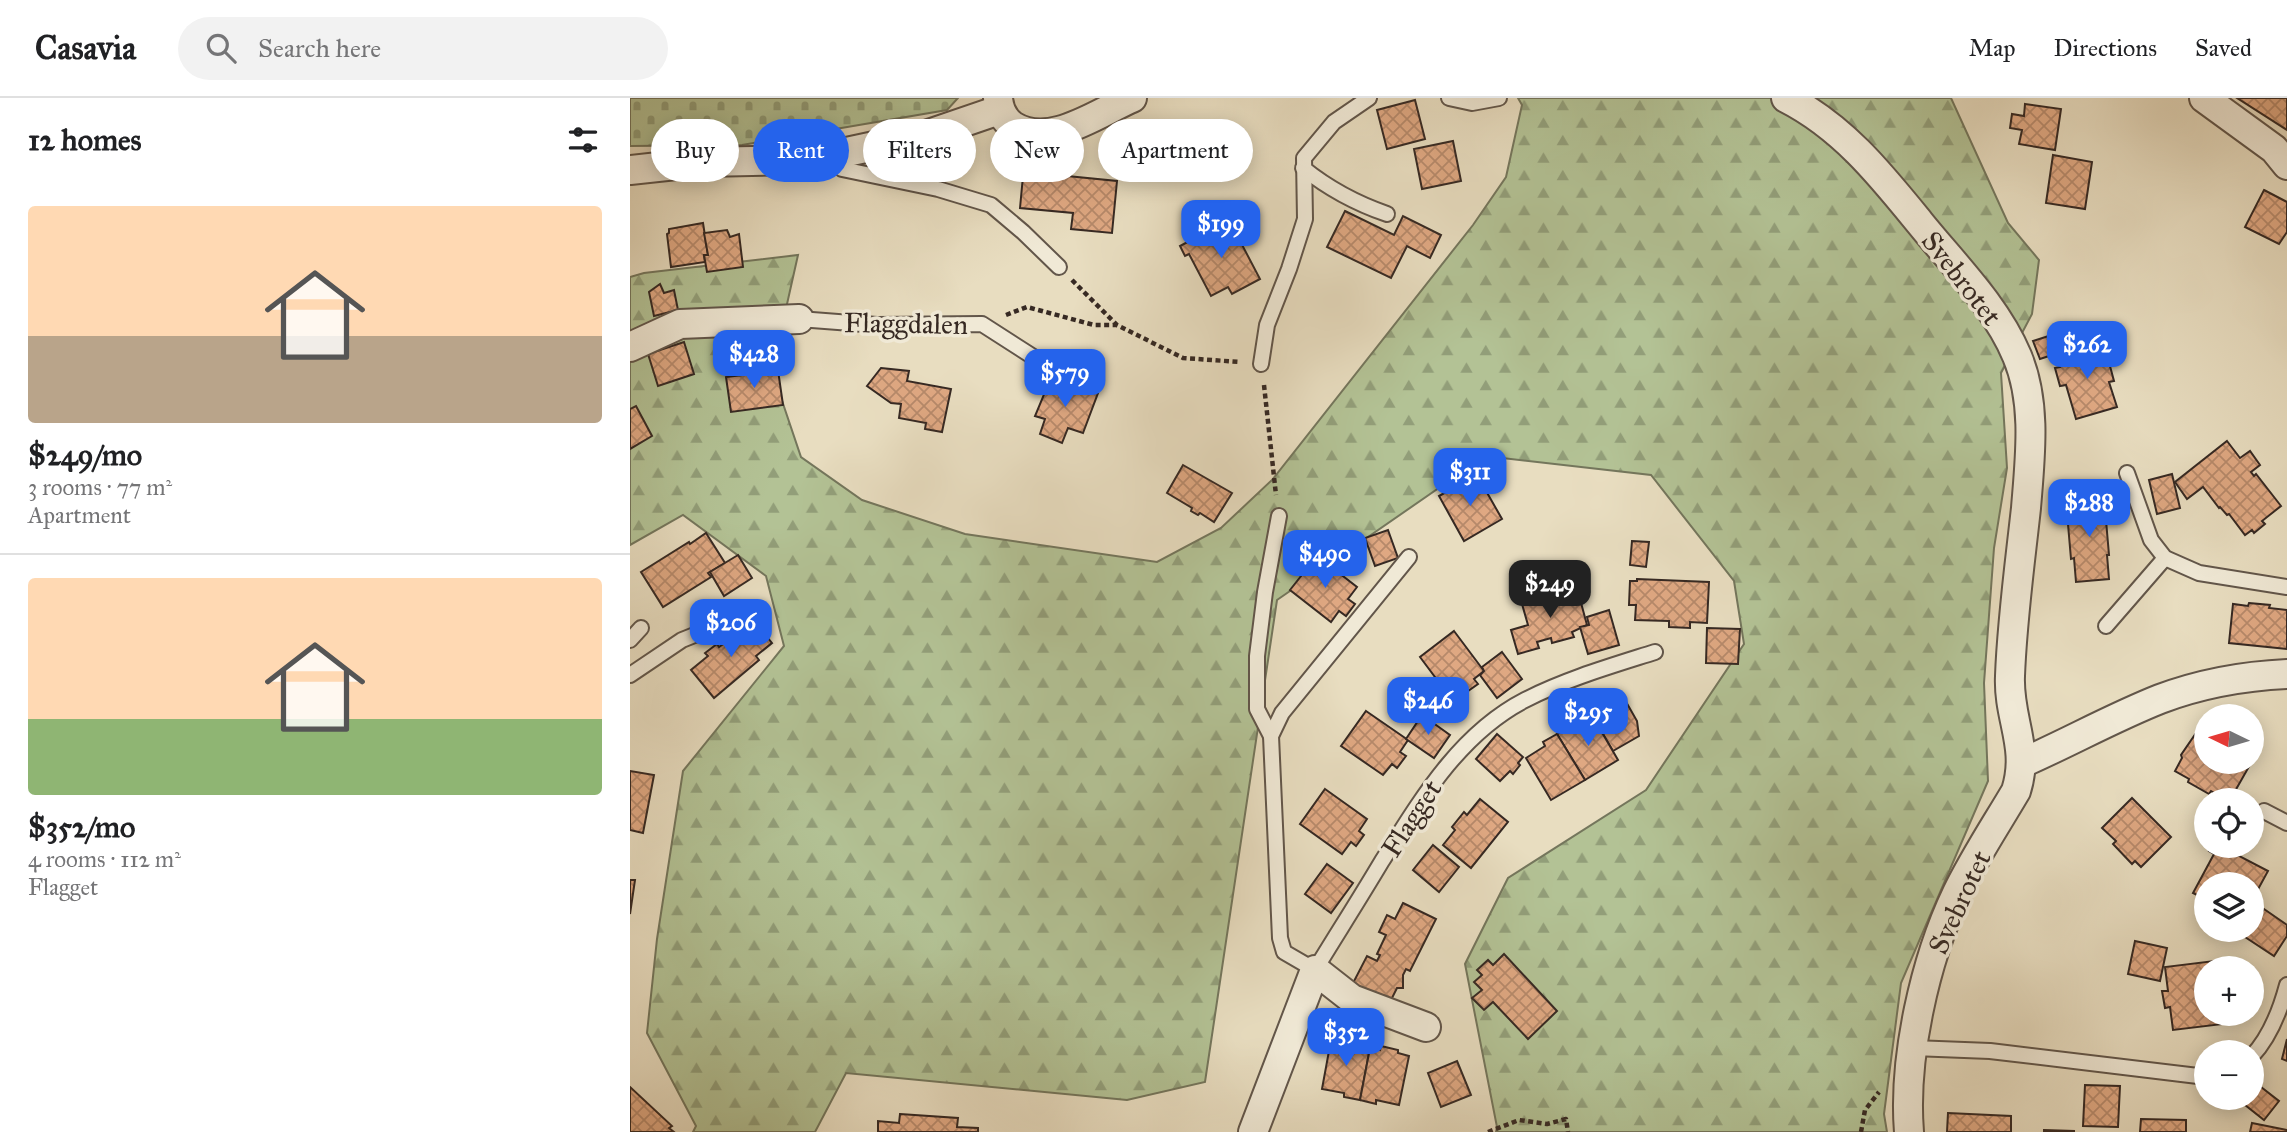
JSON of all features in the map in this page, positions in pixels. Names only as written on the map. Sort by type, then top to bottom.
[{"type":"street","points":[[849,152],[926,135],[999,104],[1007,122],[1021,131],[1035,135],[1053,133],[1073,127],[1132,98]]},
{"type":"street","name":"Svebrotet","points":[[1786,98],[1833,127],[1876,169],[1988,307],[2009,339],[2020,365],[2030,411],[2031,430],[2009,679],[2022,754],[2022,773],[2016,791],[1961,886],[1943,927],[1924,988],[1913,1048],[1908,1095],[1909,1132]]},
{"type":"street","points":[[2204,98],[2274,149],[2287,165]]},
{"type":"street","points":[[630,170],[704,162],[753,161]]},
{"type":"street","name":"Flaggdalen","points":[[630,347],[680,324],[799,319]]},
{"type":"street","points":[[2022,763],[2162,698],[2201,686],[2262,675],[2287,674]]},
{"type":"street","points":[[1315,970],[1352,999],[1426,1027]]},
{"type":"street","name":"Flagget","points":[[1252,1132],[1315,970]]},
{"type":"lane","points":[[1261,363],[1267,326],[1305,219],[1304,158],[1334,122],[1369,98]]},
{"type":"lane","points":[[1449,98],[1472,103],[1499,98]]},
{"type":"lane","points":[[1303,168],[1337,193],[1387,215]]},
{"type":"lane","points":[[849,170],[938,189],[990,205],[1059,267]]},
{"type":"lane","name":"Flaggdalen","points":[[799,319],[877,325],[982,324],[1049,367]]},
{"type":"lane","points":[[2127,473],[2151,540],[2165,558],[2199,573],[2287,587]]},
{"type":"lane","points":[[1279,516],[1257,656],[1257,709],[1271,736],[1280,938],[1284,952],[1315,970]]},
{"type":"lane","points":[[1271,736],[1282,713],[1409,557]]},
{"type":"lane","points":[[2106,626],[2165,558]]},
{"type":"lane","points":[[630,675],[682,639],[727,622]]},
{"type":"lane","points":[[630,640],[641,628]]},
{"type":"lane","name":"Flagget","points":[[1315,970],[1418,804],[1444,768],[1472,739],[1524,701],[1602,668],[1655,652]]},
{"type":"lane","points":[[2264,811],[2287,823]]},
{"type":"lane","points":[[2264,1042],[2287,985]]},
{"type":"lane","points":[[1913,1048],[1990,1051],[2194,1076]]},
{"type":"path","points":[[1059,267],[1117,325],[1183,358],[1261,363],[1279,516]]},
{"type":"path","points":[[982,324],[1027,307],[1094,325],[1117,325]]},
{"type":"path","points":[[1488,1132],[1518,1121],[1547,1124],[1566,1119],[1568,1132]]},
{"type":"green space","points":[[630,98],[958,98],[947,110],[894,119],[863,119],[863,124],[849,127],[849,119],[753,119],[753,143],[742,145],[739,145],[739,119],[651,119],[651,146],[630,146]]},
{"type":"green space","points":[[1518,98],[1951,98],[2008,223],[2039,260],[2032,314],[2001,373],[2007,468],[1994,548],[1984,683],[1988,781],[1901,983],[1884,1114],[1887,1132],[1496,1132],[1465,964],[1508,878],[1646,790],[1744,644],[1734,581],[1651,475],[1485,456],[1277,600],[1205,1082],[1127,1100],[846,1073],[815,1132],[693,1132],[696,1126],[647,1033],[657,939],[683,771],[784,646],[766,576],[683,515],[630,545],[630,277],[644,273],[798,255],[772,371],[801,457],[862,500],[965,534],[1157,562],[1221,528],[1272,480],[1473,225],[1506,177],[1522,105]]},
{"type":"building","points":[[2237,98],[2287,98],[2287,130]]},
{"type":"building","points":[[1415,100],[1425,139],[1387,149],[1377,110]]},
{"type":"building","points":[[2025,104],[2061,109],[2055,150],[2019,144],[2022,130],[2010,128],[2012,114],[2024,116]]},
{"type":"building","points":[[1453,141],[1461,181],[1422,189],[1414,149]]},
{"type":"building","points":[[2053,155],[2092,162],[2085,209],[2046,203]]},
{"type":"building","points":[[1084,178],[1098,179],[1098,182],[1117,182],[1112,233],[1071,229],[1073,213],[1020,208],[1022,182],[1084,182]]},
{"type":"building","points":[[2264,190],[2287,202],[2287,232],[2279,244],[2245,227]]},
{"type":"building","points":[[1345,211],[1394,235],[1403,216],[1441,235],[1430,258],[1407,246],[1391,278],[1327,247]]},
{"type":"building","points":[[1229,220],[1260,279],[1232,294],[1228,287],[1211,296],[1189,254],[1185,256],[1180,246]]},
{"type":"building","points":[[703,223],[708,255],[704,255],[705,262],[671,267],[667,234],[669,229]]},
{"type":"building","points":[[727,230],[730,237],[739,234],[743,267],[707,272],[704,255],[708,255],[704,233]]},
{"type":"building","points":[[660,284],[664,293],[674,290],[678,310],[654,316],[649,292]]},
{"type":"building","points":[[2061,332],[2067,350],[2040,359],[2033,341]]},
{"type":"building","points":[[684,342],[694,374],[658,386],[648,354]]},
{"type":"building","points":[[2099,345],[2102,356],[2107,355],[2114,381],[2109,382],[2117,407],[2076,419],[2066,385],[2060,386],[2055,368],[2060,367],[2057,358]]},
{"type":"building","points":[[881,368],[909,371],[907,381],[951,389],[942,432],[925,429],[926,423],[899,418],[901,404],[891,403],[867,386]]},
{"type":"building","points":[[762,369],[763,372],[778,370],[783,405],[731,412],[726,377],[742,375],[742,371]]},
{"type":"building","points":[[1050,380],[1060,384],[1062,380],[1098,393],[1083,433],[1068,428],[1062,443],[1040,434],[1045,419],[1035,416]]},
{"type":"building","points":[[636,406],[652,436],[630,449],[630,409]]},
{"type":"building","points":[[2227,441],[2240,458],[2250,451],[2260,465],[2251,472],[2254,476],[2256,474],[2281,506],[2262,521],[2265,524],[2254,533],[2252,530],[2245,535],[2203,487],[2187,499],[2175,482]]},
{"type":"building","points":[[1183,465],[1232,493],[1214,522],[1191,511],[1192,508],[1167,493]]},
{"type":"building","points":[[2172,474],[2180,508],[2157,514],[2149,480]]},
{"type":"building","points":[[1477,475],[1502,519],[1464,541],[1439,496]]},
{"type":"building","points":[[2104,497],[2109,579],[2076,582],[2074,558],[2071,559],[2066,501]]},
{"type":"building","points":[[1388,530],[1398,558],[1375,566],[1365,538]]},
{"type":"building","points":[[706,533],[725,563],[708,573],[711,577],[663,607],[641,572]]},
{"type":"building","points":[[1632,541],[1649,542],[1646,567],[1630,565]]},
{"type":"building","points":[[738,555],[752,578],[724,596],[710,572]]},
{"type":"building","points":[[1317,556],[1357,587],[1348,599],[1355,604],[1346,616],[1339,611],[1331,622],[1290,590]]},
{"type":"building","points":[[1630,581],[1709,582],[1707,623],[1690,622],[1690,628],[1669,627],[1669,621],[1635,620],[1636,605],[1629,605]]},
{"type":"building","points":[[1577,588],[1587,625],[1572,632],[1574,637],[1552,643],[1551,638],[1537,642],[1539,648],[1518,654],[1511,630],[1528,625],[1522,604],[1541,599],[1540,596]]},
{"type":"building","points":[[2249,603],[2287,610],[2287,649],[2229,643],[2233,604],[2248,606]]},
{"type":"building","points":[[1609,610],[1619,645],[1588,654],[1580,627],[1589,625],[1587,617]]},
{"type":"building","points":[[754,621],[772,643],[756,656],[759,660],[714,698],[691,670],[708,656],[705,653],[717,644],[719,647]]},
{"type":"building","points":[[1707,628],[1740,629],[1738,664],[1706,663]]},
{"type":"building","points":[[1454,631],[1484,671],[1474,679],[1478,684],[1464,694],[1460,689],[1450,697],[1420,657]]},
{"type":"building","points":[[1502,652],[1522,679],[1497,698],[1480,675],[1484,671],[1482,667]]},
{"type":"building","points":[[1625,700],[1637,721],[1639,736],[1613,751],[1594,719]]},
{"type":"building","points":[[1366,711],[1408,740],[1400,752],[1406,756],[1397,768],[1392,764],[1383,775],[1341,746]]},
{"type":"building","points":[[1422,715],[1450,735],[1434,758],[1406,739]]},
{"type":"building","points":[[1593,717],[1618,760],[1585,780],[1557,734],[1572,726],[1573,729]]},
{"type":"building","points":[[1497,734],[1523,757],[1513,774],[1510,771],[1500,781],[1476,759]]},
{"type":"building","points":[[1557,734],[1585,780],[1551,800],[1526,758],[1545,746],[1543,742]]},
{"type":"building","points":[[2194,736],[2194,774],[2245,774],[2237,788],[2198,788],[2175,771],[2181,755]]},
{"type":"building","points":[[630,771],[654,775],[643,833],[630,830]]},
{"type":"building","points":[[1325,789],[1367,819],[1359,831],[1364,835],[1356,846],[1351,842],[1342,854],[1300,824]]},
{"type":"building","points":[[2132,798],[2171,837],[2141,867],[2135,861],[2132,864],[2113,844],[2116,841],[2102,828]]},
{"type":"building","points":[[1480,799],[1508,822],[1471,868],[1443,845],[1464,812],[1467,815]]},
{"type":"building","points":[[1433,845],[1459,867],[1439,892],[1413,870]]},
{"type":"building","points":[[2212,858],[2243,858],[2268,871],[2264,878],[2264,872],[2204,872]]},
{"type":"building","points":[[1327,864],[1353,883],[1331,913],[1305,894]]},
{"type":"building","points":[[630,880],[635,880],[630,914]]},
{"type":"building","points":[[1403,903],[1436,919],[1410,971],[1406,969],[1403,975],[1403,988],[1397,988],[1389,1004],[1352,985],[1367,956],[1377,961],[1380,955],[1377,954],[1386,935],[1379,932],[1387,915],[1395,919]]},
{"type":"building","points":[[2264,909],[2287,925],[2287,936],[2274,956],[2253,942],[2264,942]]},
{"type":"building","points":[[2135,941],[2167,948],[2160,981],[2128,974]]},
{"type":"building","points":[[1504,954],[1557,1011],[1528,1039],[1493,1002],[1484,1010],[1472,998],[1482,990],[1474,982],[1482,975],[1477,970],[1488,960],[1493,965]]},
{"type":"building","points":[[2194,963],[2194,1026],[2206,1026],[2173,1030],[2170,1007],[2165,1008],[2162,991],[2168,991],[2165,967]]},
{"type":"building","points":[[1344,1039],[1360,1042],[1360,1046],[1370,1048],[1360,1100],[1344,1097],[1344,1093],[1322,1089],[1331,1040],[1343,1043]]},
{"type":"building","points":[[2287,1039],[2287,1061],[2282,1059]]},
{"type":"building","points":[[1381,1046],[1409,1056],[1399,1105],[1360,1100],[1370,1048],[1380,1050]]},
{"type":"building","points":[[1457,1061],[1471,1095],[1441,1107],[1428,1073]]},
{"type":"building","points":[[2085,1085],[2120,1086],[2118,1127],[2083,1126]]},
{"type":"building","points":[[630,1087],[672,1126],[669,1128],[674,1132],[630,1132]]},
{"type":"building","points":[[2264,1089],[2279,1101],[2264,1120],[2251,1110],[2264,1110]]},
{"type":"building","points":[[1948,1113],[2011,1116],[2011,1132],[1947,1132]]},
{"type":"building","points":[[900,1114],[958,1118],[957,1127],[978,1128],[978,1132],[878,1132],[878,1121],[899,1123]]},
{"type":"building","points":[[2141,1119],[2186,1120],[2186,1132],[2140,1132]]},
{"type":"building","points":[[2252,1123],[2287,1130],[2287,1132],[2250,1132]]},
{"type":"building","points":[[2074,1131],[2074,1132],[2044,1132]]}]
